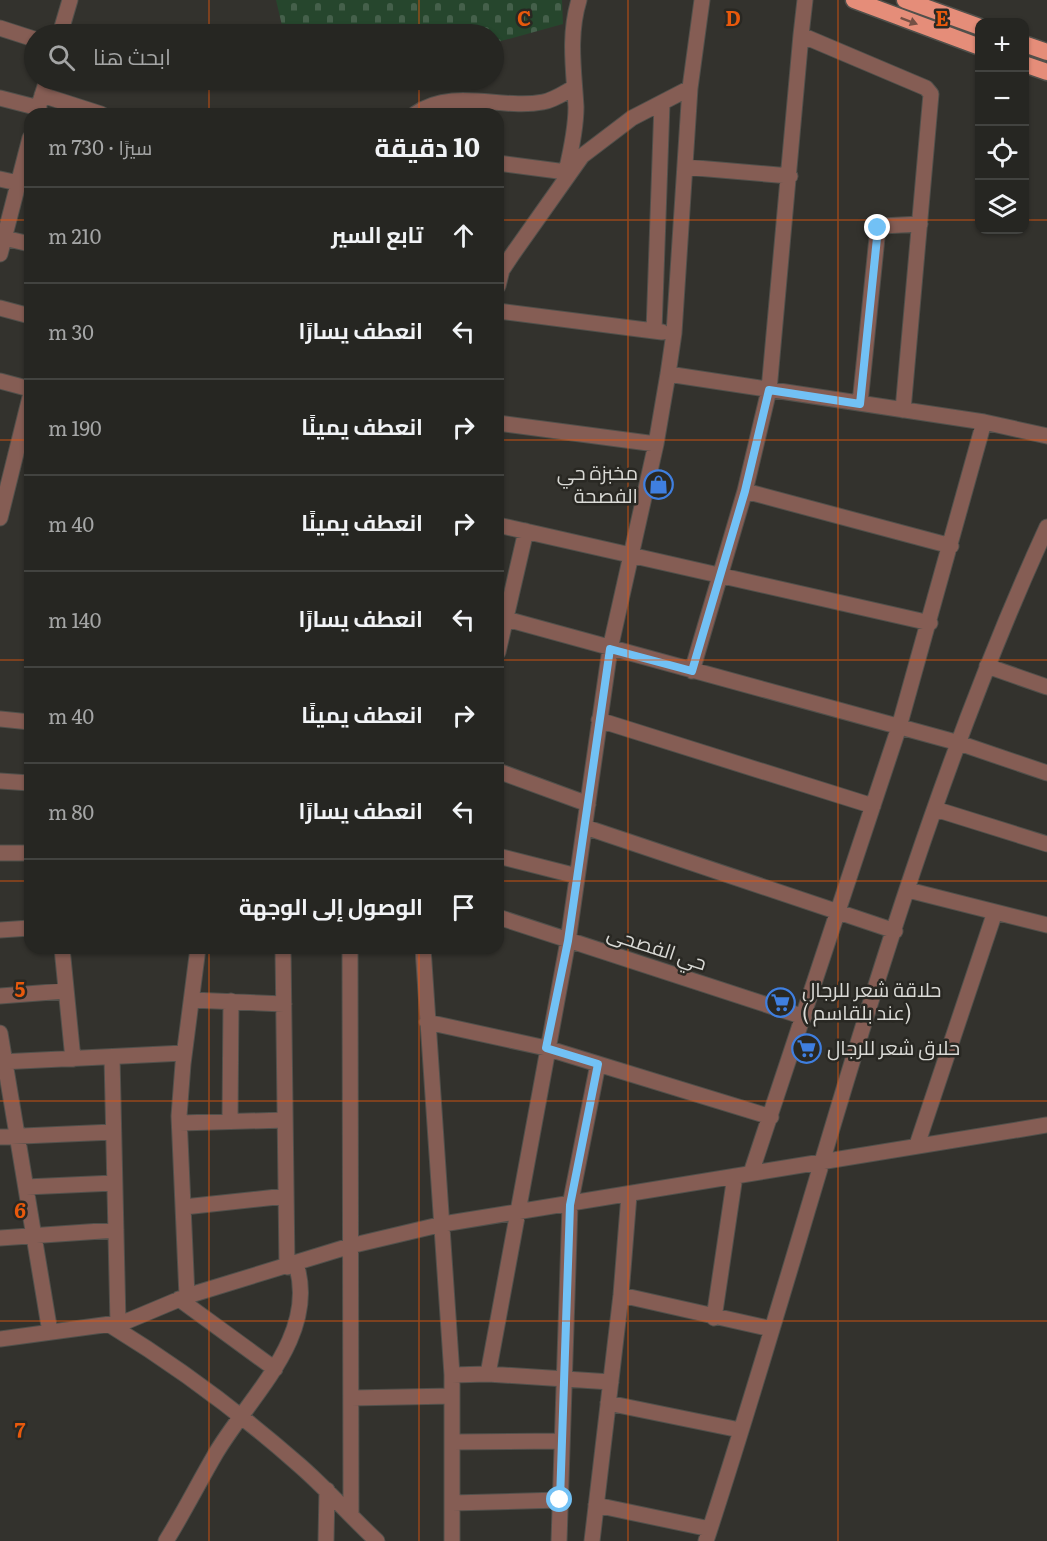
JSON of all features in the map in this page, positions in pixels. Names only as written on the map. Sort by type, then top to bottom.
[{"type":"highway","points":[[854,0],[975,45]]},
{"type":"highway","points":[[905,0],[975,25]]},
{"type":"highway","points":[[1029,46],[1047,52]]},
{"type":"highway","points":[[1029,66],[1047,72]]},
{"type":"street","points":[[63,24],[70,0]]},
{"type":"street","points":[[565,175],[572,148],[576,108],[573,88],[572,26],[579,0]]},
{"type":"street","points":[[488,1374],[546,1048],[568,941],[610,649],[633,554],[668,374],[674,333],[690,88],[702,0]]},
{"type":"street","points":[[692,671],[745,491],[769,390],[805,0]]},
{"type":"street","points":[[0,28],[24,36]]},
{"type":"street","points":[[801,35],[926,88],[931,94],[903,410]]},
{"type":"street","points":[[430,108],[450,100],[469,108],[546,102],[573,88]]},
{"type":"street","points":[[505,254],[582,156],[608,136],[690,88]]},
{"type":"street","points":[[39,106],[44,90]]},
{"type":"street","points":[[0,98],[54,108]]},
{"type":"street","points":[[654,331],[662,103]]},
{"type":"street","points":[[504,164],[565,175]]},
{"type":"street","points":[[685,167],[790,176]]},
{"type":"street","points":[[0,254],[18,183],[24,172]]},
{"type":"street","points":[[0,179],[18,183]]},
{"type":"street","points":[[860,404],[878,228],[920,224]]},
{"type":"street","points":[[4,238],[24,243]]},
{"type":"street","points":[[0,308],[24,314]]},
{"type":"street","points":[[504,312],[674,333]]},
{"type":"street","points":[[668,374],[984,422],[1047,436]]},
{"type":"street","points":[[0,381],[24,387]]},
{"type":"street","points":[[0,518],[7,456],[24,412]]},
{"type":"street","points":[[751,1173],[899,727],[930,623],[984,422]]},
{"type":"street","points":[[504,424],[656,444]]},
{"type":"street","points":[[745,491],[951,546]]},
{"type":"street","points":[[504,526],[930,623]]},
{"type":"street","points":[[596,1505],[708,1535],[822,1161],[935,809],[987,666],[1043,547],[1047,527]]},
{"type":"street","points":[[504,630],[526,531]]},
{"type":"street","points":[[507,619],[959,743],[1047,773]]},
{"type":"street","points":[[987,666],[1047,687]]},
{"type":"street","points":[[0,719],[24,721]]},
{"type":"street","points":[[599,720],[873,806]]},
{"type":"street","points":[[504,773],[588,804]]},
{"type":"street","points":[[0,781],[24,783]]},
{"type":"street","points":[[935,809],[1047,844]]},
{"type":"street","points":[[585,827],[895,931]]},
{"type":"street","points":[[0,853],[24,853]]},
{"type":"street","points":[[504,858],[577,876]]},
{"type":"street","points":[[908,890],[1047,925]]},
{"type":"street","points":[[917,1145],[995,912]]},
{"type":"street","name":"حي الفصحى","points":[[504,919],[804,1017]]},
{"type":"street","points":[[0,930],[24,928]]},
{"type":"street","points":[[62,954],[73,1059]]},
{"type":"street","points":[[183,1298],[180,1123],[184,1053],[197,954]]},
{"type":"street","points":[[166,1541],[216,1452],[275,1369],[296,1322],[301,1298],[300,1278],[291,1266],[286,1196],[283,954]]},
{"type":"street","points":[[350,954],[351,1513]]},
{"type":"street","points":[[423,954],[452,1375],[452,1541]]},
{"type":"street","points":[[0,996],[65,991]]},
{"type":"street","points":[[192,1000],[284,1004]]},
{"type":"street","points":[[230,1121],[231,1001]]},
{"type":"street","points":[[427,1022],[546,1048],[771,1117]]},
{"type":"street","points":[[0,1033],[2,1062],[26,1186],[50,1332]]},
{"type":"street","points":[[2,1062],[184,1053]]},
{"type":"street","points":[[112,1057],[116,1230],[114,1324]]},
{"type":"street","points":[[559,1541],[570,1205],[598,1064]]},
{"type":"street","points":[[180,1123],[285,1119]]},
{"type":"street","points":[[0,1339],[114,1324],[183,1298],[350,1246],[443,1224],[1047,1125]]},
{"type":"street","points":[[0,1137],[113,1131]]},
{"type":"street","points":[[714,1318],[735,1176]]},
{"type":"street","points":[[26,1186],[114,1183]]},
{"type":"street","points":[[592,1541],[621,1296],[629,1195]]},
{"type":"street","points":[[183,1207],[286,1196]]},
{"type":"street","points":[[0,1238],[116,1230]]},
{"type":"street","points":[[621,1296],[772,1329]]},
{"type":"street","points":[[183,1298],[275,1369]]},
{"type":"street","points":[[114,1324],[166,1359],[242,1416],[327,1490],[377,1541]]},
{"type":"street","points":[[452,1375],[488,1374],[611,1382]]},
{"type":"street","points":[[351,1398],[452,1396]]},
{"type":"street","points":[[608,1402],[740,1430]]},
{"type":"street","points":[[452,1442],[562,1441]]},
{"type":"street","points":[[326,1541],[327,1490]]},
{"type":"street","points":[[452,1503],[560,1500]]},
{"type":"green space","points":[[276,0],[562,0],[563,24],[504,40],[504,24],[282,24]]},
{"type":"place","name":"مخبزة حي الفصحة","points":[[659,485]]},
{"type":"place","name":"حلاقة شعر للرجال ( عند بلقاسم)","points":[[781,1002]]},
{"type":"place","name":"حلاق شعر للرجال","points":[[806,1048]]},
{"type":"route","points":[[560,1500],[570,1205],[598,1064],[546,1048],[568,941],[610,649],[692,671],[745,491],[769,390],[860,404],[878,228]]}]
